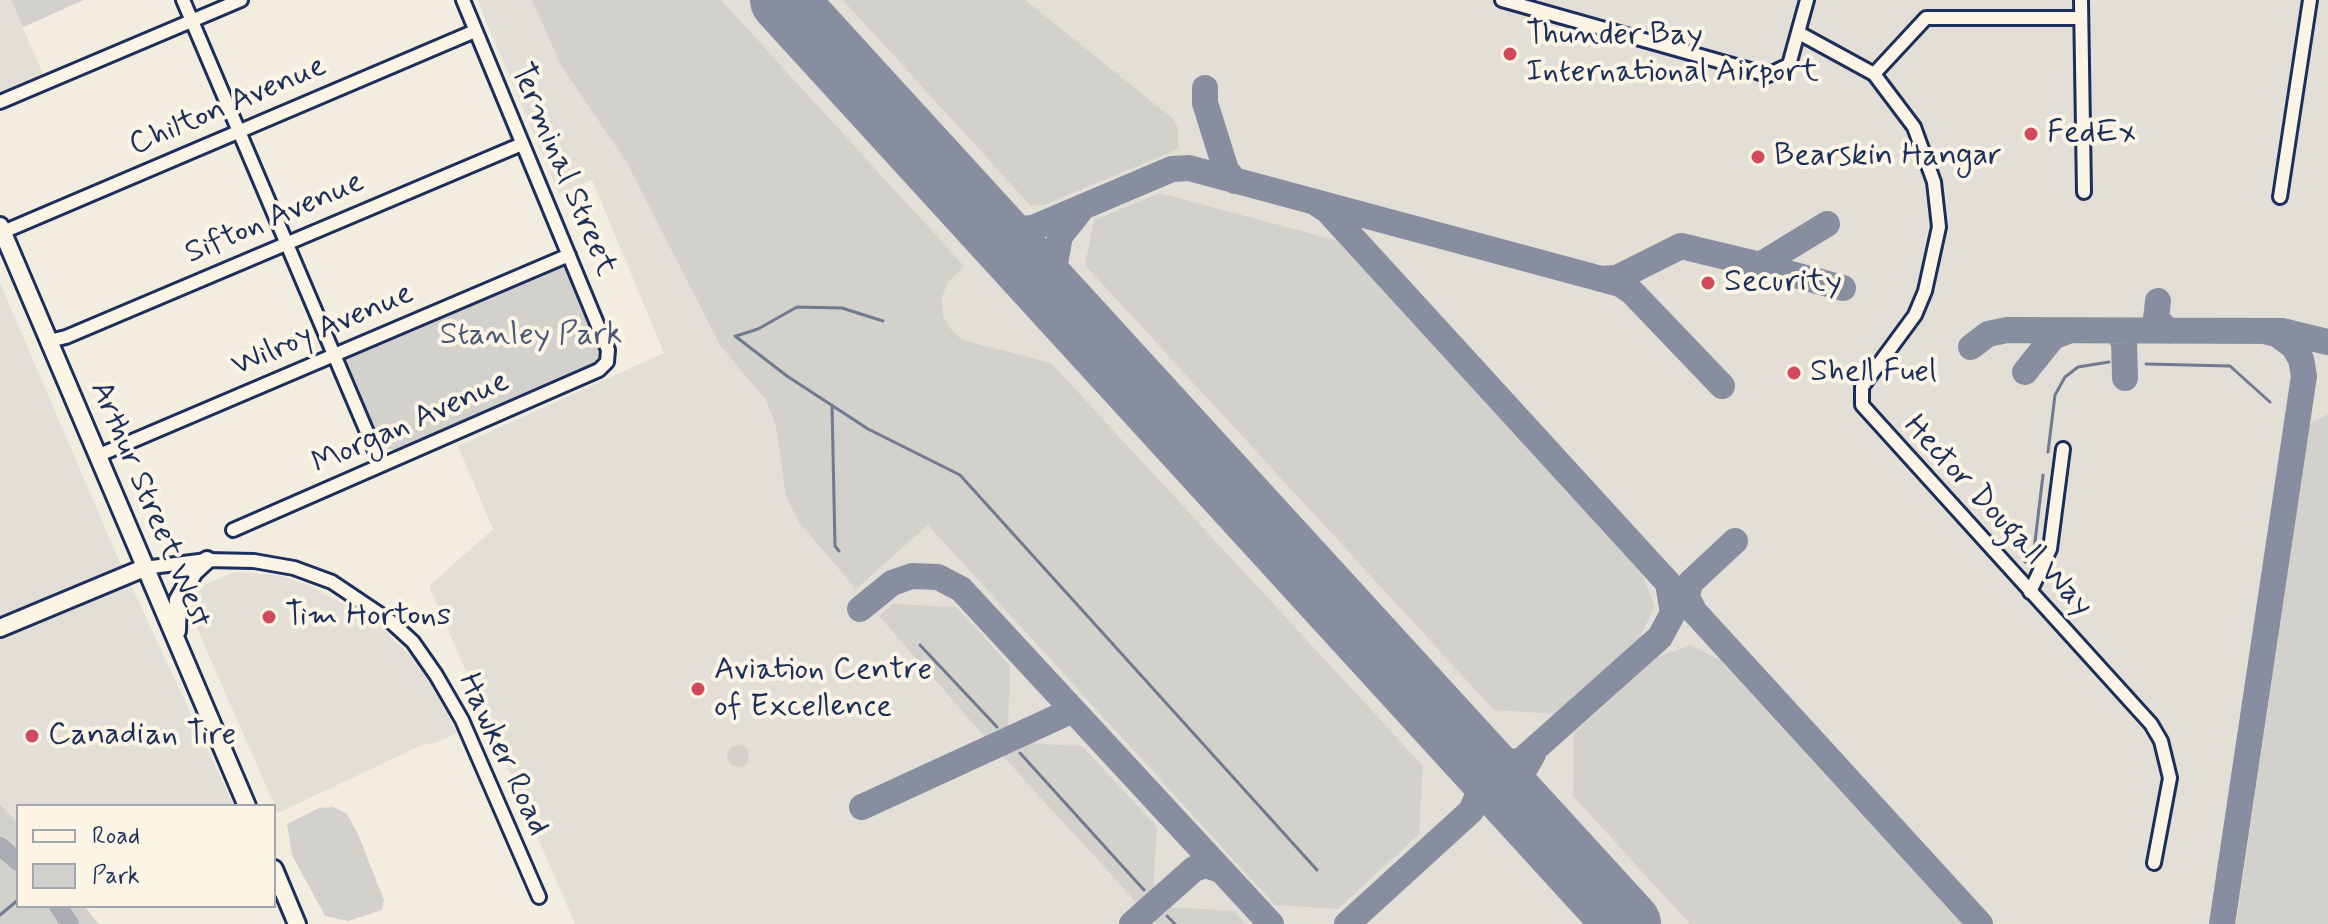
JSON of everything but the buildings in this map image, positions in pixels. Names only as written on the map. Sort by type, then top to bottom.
[{"type":"main road","name":"Arthur Street West","points":[[1,229],[246,804]]},
{"type":"main road","points":[[180,648],[178,600],[194,572],[207,560]]},
{"type":"main road","points":[[0,628],[144,568]]},
{"type":"main road","points":[[276,874],[297,924]]},
{"type":"street","points":[[183,0],[381,465]]},
{"type":"street","points":[[0,102],[241,0]]},
{"type":"street","name":"Terminal Street","points":[[463,0],[608,350],[607,362]]},
{"type":"street","points":[[1502,0],[1768,75],[1789,65],[1807,0]]},
{"type":"street","points":[[2081,0],[2084,192]]},
{"type":"street","points":[[2280,197],[2310,0]]},
{"type":"street","points":[[1799,33],[1874,74],[1926,18],[2080,18]]},
{"type":"street","name":"Chilton Avenue","points":[[1,229],[475,31]]},
{"type":"street","name":"Hector Dougall Way","points":[[1874,74],[1914,127],[1923,145],[1934,182],[1939,227],[1925,291],[1915,315],[1862,387],[1862,405],[2139,709],[2161,741],[2170,778],[2154,863]]},
{"type":"street","name":"Sifton Avenue","points":[[49,341],[522,144]]},
{"type":"street","name":"Wilroy Avenue","points":[[97,456],[569,255]]},
{"type":"street","name":"Morgan Avenue","points":[[233,530],[599,370],[607,362]]},
{"type":"street","points":[[2030,592],[2050,549],[2063,449]]},
{"type":"street","name":"Hawker Road","points":[[144,568],[207,560],[254,561],[294,568],[330,581],[361,598],[413,642],[462,720],[539,897]]},
{"type":"shaded area","points":[[0,0],[11,0],[49,88],[0,110]]},
{"type":"shaded area","name":"Thunder Bay International Airport","points":[[477,0],[2328,0],[2328,924],[575,924],[429,586],[493,529],[458,446],[664,353],[592,180],[559,194]]},
{"type":"shaded area","points":[[0,283],[114,549],[233,804],[16,804],[16,821],[0,804]]},
{"type":"shaded area","points":[[234,572],[278,575],[311,586],[377,623],[422,667],[457,733],[436,743],[422,745],[278,813],[185,601],[188,592]]},
{"type":"green space","points":[[11,0],[84,0],[23,27]]},
{"type":"green space","points":[[532,0],[721,0],[964,266],[948,282],[942,297],[943,316],[952,331],[962,340],[1051,363],[1423,766],[1419,834],[1338,909],[1275,905],[928,525],[856,589],[798,521],[786,496],[776,426],[766,400],[720,345],[627,163],[561,65]]},
{"type":"green space","points":[[843,0],[1025,0],[1171,117],[1178,128],[1178,149],[1044,205],[1031,206]]},
{"type":"green space","points":[[1160,193],[1338,241],[1642,574],[1655,607],[1639,638],[1557,714],[1494,710],[1085,265],[1094,220]]},
{"type":"green space","name":"Stanley Park","points":[[563,267],[570,273],[601,350],[597,363],[396,450],[380,448],[341,358]]},
{"type":"green space","points":[[2328,414],[2328,924],[2236,924],[2310,424]]},
{"type":"green space","points":[[893,604],[956,607],[1010,666],[1008,733],[991,740],[985,737],[879,616]]},
{"type":"green space","points":[[1691,645],[1720,660],[1962,924],[1690,924],[1573,796],[1574,733],[1657,657]]},
{"type":"green space","points":[[1023,743],[1082,746],[1157,827],[1153,890],[1138,904],[1000,753]]},
{"type":"green space","points":[[738,745],[746,748],[749,756],[746,764],[738,767],[730,764],[727,756],[730,748]]},
{"type":"green space","points":[[0,804],[16,821],[16,908],[86,908],[99,924],[0,924]]},
{"type":"green space","points":[[333,807],[347,814],[357,832],[384,900],[382,910],[348,921],[325,916],[292,855],[287,824],[319,808]]},
{"type":"green space","points":[[1169,907],[1234,911],[1246,924],[1155,924],[1153,921]]},
{"type":"waterway","points":[[736,336],[758,329],[797,307],[842,308],[883,321]]},
{"type":"waterway","points":[[735,336],[787,376],[868,429],[960,475],[1317,870]]},
{"type":"waterway","points":[[2048,452],[2055,395],[2065,377],[2078,367],[2109,362]]},
{"type":"waterway","points":[[2146,364],[2230,366],[2270,402]]},
{"type":"waterway","points":[[832,405],[835,546],[839,551]]},
{"type":"waterway","points":[[2025,562],[2030,560],[2034,550],[2043,475]]},
{"type":"waterway","points":[[920,645],[997,727]]},
{"type":"waterway","points":[[1020,753],[1144,890]]},
{"type":"waterway","points":[[0,846],[16,860]]},
{"type":"waterway","points":[[0,915],[16,902]]},
{"type":"waterway","points":[[59,908],[70,924]]},
{"type":"waterway","points":[[1167,916],[1175,924]]},
{"type":"taxiway","points":[[1205,88],[1205,103],[1226,170],[1235,181]]},
{"type":"taxiway","points":[[925,150],[985,216],[1011,230],[1033,228],[1172,169],[1189,168],[1620,284],[1632,292],[1722,386]]},
{"type":"taxiway","points":[[1316,203],[1327,210],[1980,924]]},
{"type":"taxiway","points":[[1080,211],[1060,236],[1054,269],[1065,301],[1091,331]]},
{"type":"taxiway","points":[[1601,279],[1617,278],[1681,246],[1760,265],[1827,224]]},
{"type":"taxiway","points":[[1758,265],[1843,288]]},
{"type":"taxiway","points":[[2158,301],[2156,319],[2169,331]]},
{"type":"taxiway","points":[[1971,347],[1988,334],[2007,330],[2282,331],[2328,342]]},
{"type":"taxiway","points":[[2025,372],[2053,337],[2071,330]]},
{"type":"taxiway","points":[[2115,331],[2124,340],[2125,378]]},
{"type":"taxiway","points":[[2222,924],[2304,376],[2301,359],[2293,346],[2277,334],[2264,331]]},
{"type":"taxiway","points":[[1694,611],[1687,597],[1690,583],[1735,541]]},
{"type":"taxiway","points":[[860,609],[892,583],[912,576],[938,577],[961,589],[1271,924]]},
{"type":"taxiway","points":[[1412,682],[1481,756],[1497,763],[1521,761],[1660,637],[1673,613],[1668,583]]},
{"type":"taxiway","points":[[862,807],[1073,710]]},
{"type":"taxiway","points":[[1347,924],[1471,811],[1479,793],[1480,778],[1475,761],[1463,746]]},
{"type":"taxiway","points":[[1533,754],[1521,775],[1520,789],[1525,807],[1593,881]]},
{"type":"taxiway","points":[[1132,924],[1194,869],[1206,865],[1220,870]]},
{"type":"runway","points":[[783,0],[1628,924]]},
{"type":"place","name":"Thunder Bay International Airport","points":[[1510,54]]},
{"type":"place","name":"FedEx","points":[[2031,134]]},
{"type":"place","name":"Bearskin Hangar","points":[[1758,157]]},
{"type":"place","name":"Security","points":[[1708,283]]},
{"type":"place","name":"Shell Fuel","points":[[1794,373]]},
{"type":"place","name":"Tim Hortons","points":[[269,617]]},
{"type":"place","name":"Aviation Centre of Excellence","points":[[698,689]]},
{"type":"place","name":"Canadian Tire","points":[[32,736]]}]
